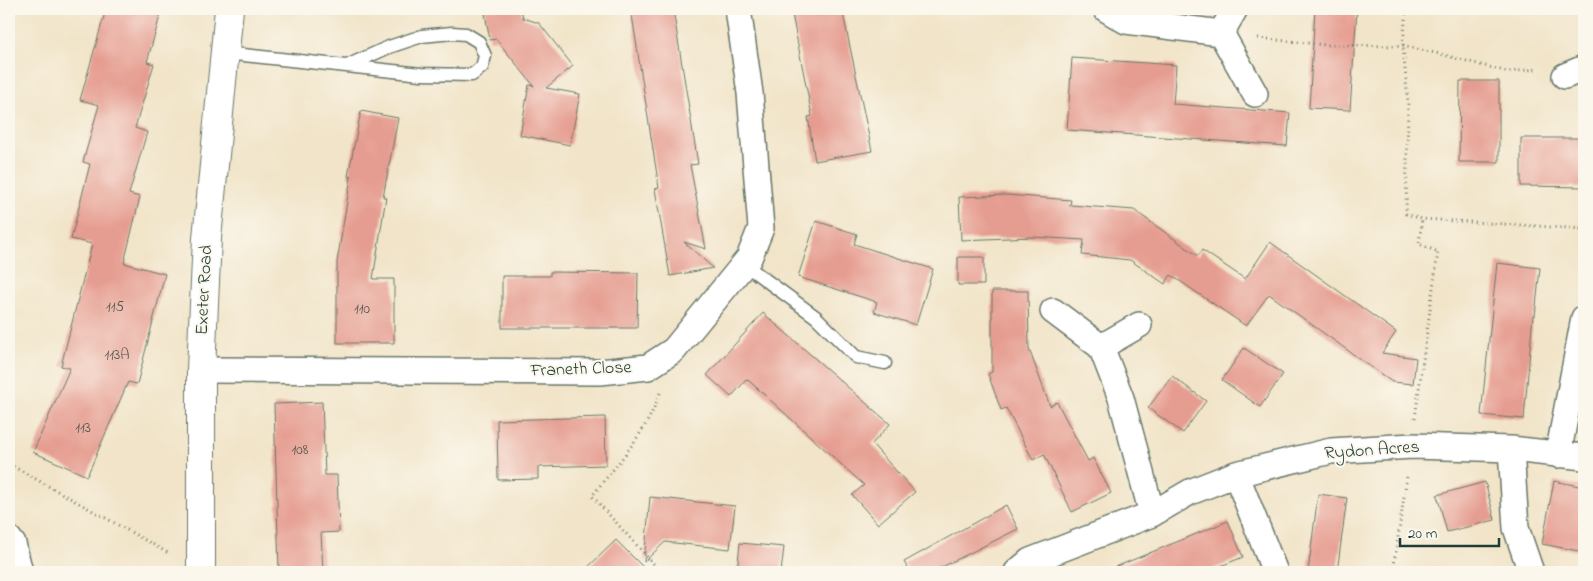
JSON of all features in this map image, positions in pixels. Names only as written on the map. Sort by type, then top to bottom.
[{"type":"main road","name":"Exeter Road","points":[[201,572],[201,370],[207,238],[229,9]]},
{"type":"street","name":"Franeth Close","points":[[201,370],[600,372],[648,367],[674,350],[749,258],[760,228],[760,201],[750,93],[738,9]]},
{"type":"street","points":[[1106,9],[1126,21],[1221,33]]},
{"type":"street","points":[[1221,33],[1235,9]]},
{"type":"street","points":[[1221,33],[1255,94]]},
{"type":"street","points":[[1053,311],[1101,347],[1122,398],[1152,514]]},
{"type":"street","points":[[1558,454],[1584,318]]},
{"type":"street","points":[[1101,347],[1138,325]]},
{"type":"street","name":"Rydon Acres","points":[[1016,572],[1030,561],[1152,514],[1190,492],[1236,474],[1331,451],[1412,446],[1511,450],[1584,457]]},
{"type":"street","points":[[1511,450],[1516,528],[1531,572]]},
{"type":"street","points":[[1236,474],[1275,572]]},
{"type":"street","points":[[9,539],[13,544],[20,572]]},
{"type":"lane","points":[[225,53],[421,74],[472,75],[482,67],[485,56],[479,42],[466,34],[452,33],[422,36],[389,47],[349,65]]},
{"type":"lane","points":[[744,264],[816,317],[856,357],[885,363]]},
{"type":"path","points":[[1406,9],[1403,46],[1408,102],[1406,214],[1422,219],[1584,229]]},
{"type":"path","points":[[1221,33],[1287,42],[1403,46],[1508,72],[1542,68],[1574,72]]},
{"type":"path","points":[[1393,572],[1438,252],[1419,244],[1422,219]]},
{"type":"path","points":[[661,572],[592,496],[625,455],[654,411],[674,350]]},
{"type":"path","points":[[9,464],[201,572]]},
{"type":"building","points":[[106,9],[162,9],[147,62],[154,64],[135,128],[147,132],[129,194],[140,197],[124,263],[165,274],[137,384],[128,382],[87,476],[33,452],[70,368],[61,366],[92,244],[71,239],[90,164],[83,162],[99,105],[80,100]]},
{"type":"building","points":[[484,9],[521,9],[523,18],[539,23],[573,66],[546,88],[580,94],[570,145],[520,135],[529,85],[534,86],[496,39],[490,40]]},
{"type":"building","points":[[631,9],[673,9],[698,164],[690,165],[706,249],[684,242],[713,268],[670,276],[655,189],[659,188]]},
{"type":"building","points":[[791,9],[842,9],[872,151],[815,161],[808,117],[812,116]]},
{"type":"building","points":[[1315,9],[1357,9],[1350,110],[1309,108]]},
{"type":"building","points":[[1072,58],[1176,65],[1173,104],[1290,113],[1287,146],[1067,130]]},
{"type":"building","points":[[1460,81],[1499,81],[1499,162],[1459,162]]},
{"type":"building","points":[[361,111],[398,118],[383,197],[386,197],[373,279],[394,279],[394,343],[337,343],[337,262],[351,177],[348,176]]},
{"type":"building","points":[[1521,138],[1584,138],[1584,187],[1521,186]]},
{"type":"building","points":[[1007,195],[1071,200],[1070,205],[1134,210],[1198,256],[1202,250],[1245,279],[1270,242],[1396,332],[1382,353],[1416,358],[1413,384],[1392,382],[1269,294],[1246,326],[1171,275],[1165,284],[1130,260],[1082,255],[1084,240],[1033,237],[961,240],[959,197]]},
{"type":"building","points":[[816,221],[857,234],[854,244],[933,269],[916,325],[874,312],[877,302],[798,277]]},
{"type":"building","points":[[958,257],[984,257],[984,285],[958,285]]},
{"type":"building","points":[[1497,263],[1540,268],[1535,316],[1533,315],[1524,419],[1481,415]]},
{"type":"building","points":[[550,272],[638,273],[637,328],[502,328],[502,276],[550,276]]},
{"type":"building","points":[[992,291],[1028,291],[1029,349],[1050,406],[1057,402],[1088,461],[1093,458],[1111,493],[1072,512],[1044,454],[1033,460],[1006,408],[1001,410],[988,374],[992,372]]},
{"type":"building","points":[[763,313],[890,424],[872,444],[915,492],[878,524],[852,495],[864,485],[747,379],[731,397],[707,375]]},
{"type":"building","points":[[1244,348],[1283,374],[1260,407],[1222,380]]},
{"type":"building","points":[[1172,376],[1206,401],[1183,433],[1148,408]]},
{"type":"building","points":[[322,402],[325,475],[337,475],[339,532],[321,533],[323,572],[279,572],[274,404]]},
{"type":"building","points":[[605,417],[606,465],[538,467],[538,479],[498,480],[497,420]]},
{"type":"building","points":[[1554,481],[1584,487],[1584,552],[1542,544]]},
{"type":"building","points":[[1485,482],[1495,520],[1447,532],[1437,495]]},
{"type":"building","points":[[1318,494],[1347,498],[1337,572],[1308,572]]},
{"type":"building","points":[[650,497],[735,506],[730,549],[665,542],[644,562]]},
{"type":"building","points":[[1006,505],[1018,529],[932,572],[910,572],[904,562]]},
{"type":"building","points":[[1228,521],[1243,557],[1206,572],[1103,572]]},
{"type":"building","points":[[616,540],[648,572],[583,572]]},
{"type":"building","points":[[740,543],[784,547],[781,572],[737,572]]}]
